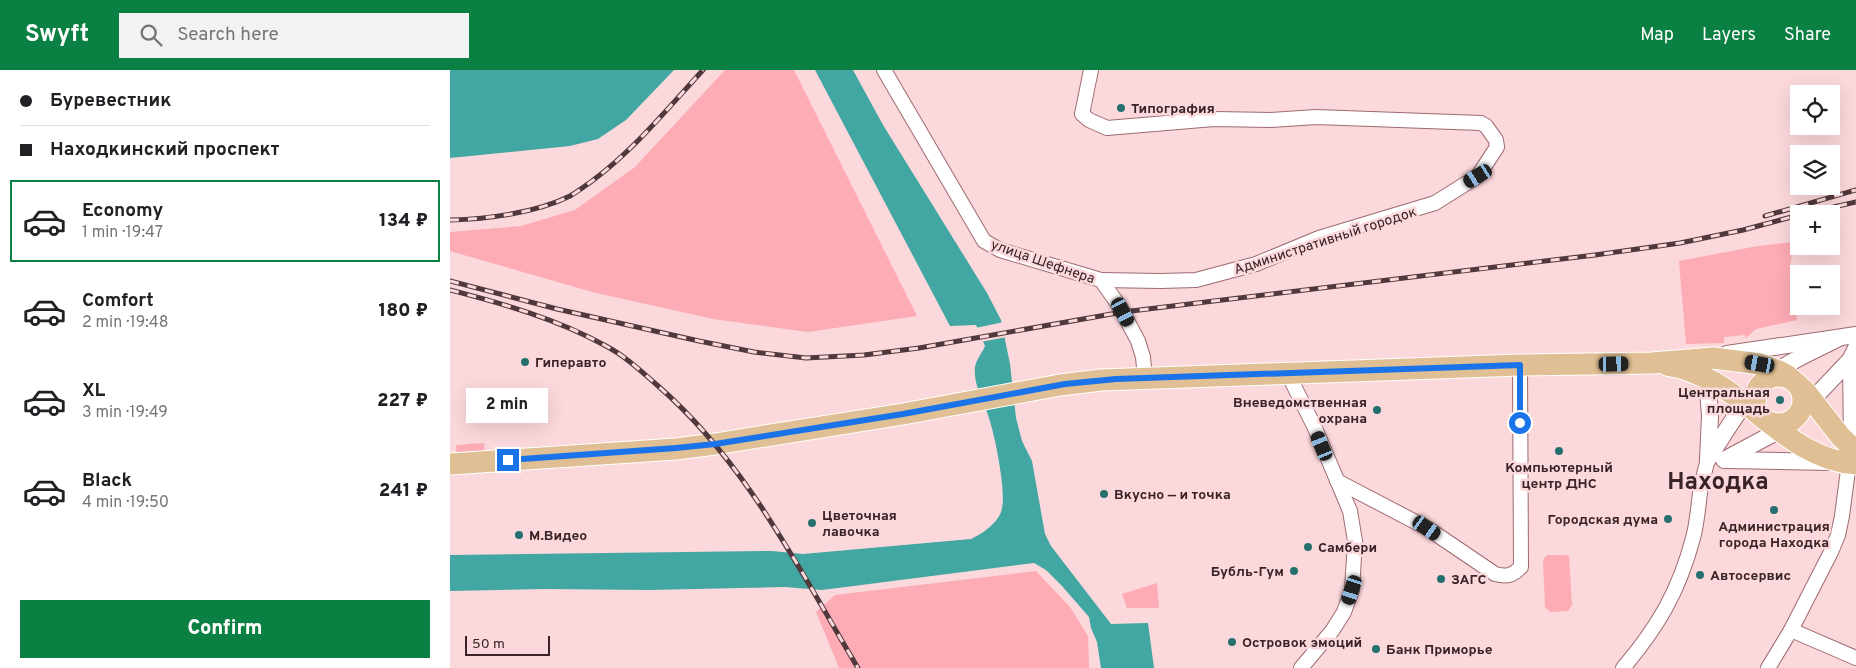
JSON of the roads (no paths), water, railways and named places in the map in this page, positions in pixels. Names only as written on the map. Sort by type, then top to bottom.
[{"type":"main road","points":[[450,464],[686,447],[903,414],[1033,389],[1101,380],[1520,365],[1652,363],[1703,368],[1749,362],[1760,364],[1771,377],[1796,384],[1812,399],[1836,431],[1849,458]]},
{"type":"main road","points":[[1703,368],[1762,417],[1788,424],[1812,452],[1849,458]]},
{"type":"main road","points":[[1762,417],[1756,404],[1758,389],[1771,377]]},
{"type":"main road","points":[[1788,424],[1800,411],[1803,404],[1803,397],[1796,384]]},
{"type":"street","name":"улица Шефнера","points":[[884,70],[984,241],[1000,250],[1101,280],[1120,307],[1138,341],[1143,357],[1145,378]]},
{"type":"street","name":"Административный городок","points":[[1091,70],[1082,114],[1089,120],[1107,128],[1214,119],[1271,120],[1316,117],[1481,123],[1486,126],[1496,140],[1496,146],[1478,176],[1435,204],[1319,238],[1256,264],[1196,280],[1101,280]]},
{"type":"street","points":[[1716,459],[1710,416],[1710,395],[1703,368],[1856,335]]},
{"type":"street","points":[[1623,668],[1646,641],[1681,580],[1694,536],[1700,490],[1745,403],[1771,377],[1839,338]]},
{"type":"street","points":[[1716,459],[1788,424],[1853,354]]},
{"type":"street","points":[[1768,668],[1791,630],[1831,552],[1838,534],[1849,458],[1853,354]]},
{"type":"street","points":[[1337,481],[1427,528],[1495,574],[1506,577],[1514,574],[1521,567],[1520,365]]},
{"type":"street","points":[[1288,374],[1315,428],[1350,511],[1356,541],[1352,590],[1344,612],[1332,631],[1301,668]]},
{"type":"street","points":[[1716,459],[1849,458]]},
{"type":"street","points":[[1791,630],[1856,658]]},
{"type":"water","points":[[450,70],[674,70],[626,120],[598,139],[570,146],[450,158]]},
{"type":"water","points":[[815,70],[853,70],[883,125],[987,293],[1001,320],[1010,364],[1016,418],[1022,441],[1032,461],[1045,534],[1051,546],[1111,624],[1148,623],[1154,668],[1101,668],[1097,642],[1089,617],[1046,570],[1034,563],[822,590],[785,587],[450,591],[450,555],[772,551],[803,554],[971,539],[985,531],[998,518],[1002,508],[1003,489],[997,450],[987,412],[977,387],[975,374],[976,364],[985,346],[976,325],[950,326]]},
{"type":"railway","points":[[450,220],[527,211],[570,196],[592,181],[622,156],[703,70]]},
{"type":"railway","points":[[1765,216],[1856,190]]},
{"type":"railway","points":[[1840,206],[1856,202]]},
{"type":"railway","points":[[450,281],[557,309],[699,341],[754,352],[806,358],[864,355],[919,348],[1123,312],[1680,243],[1743,230],[1790,217]]},
{"type":"railway","points":[[450,290],[530,313],[587,336],[620,354],[657,385],[689,415],[744,482],[792,555],[858,668]]},
{"type":"place","name":"Типография","points":[[1121,108]]},
{"type":"place","name":"Гиперавто","points":[[525,362]]},
{"type":"place","name":"Центральная площадь","points":[[1780,400]]},
{"type":"place","name":"Вневедомственная охрана","points":[[1377,410]]},
{"type":"place","name":"Компьютерный центр ДНС","points":[[1559,451]]},
{"type":"place","name":"Вкусно — и точка","points":[[1104,494]]},
{"type":"place","name":"Администрация города Находка","points":[[1774,510]]},
{"type":"place","name":"Городская дума","points":[[1668,519]]},
{"type":"place","name":"Цветочная лавочка","points":[[812,523]]},
{"type":"place","name":"М.Видео","points":[[519,535]]},
{"type":"place","name":"Самбери","points":[[1308,547]]},
{"type":"place","name":"Бубль-Гум","points":[[1294,571]]},
{"type":"place","name":"Автосервис","points":[[1700,575]]},
{"type":"place","name":"ЗАГС","points":[[1441,579]]},
{"type":"place","name":"Островок эмоций","points":[[1232,642]]},
{"type":"place","name":"Банк Приморье","points":[[1376,649]]},
{"type":"district","name":"Находка","points":[[1718,481]]}]
